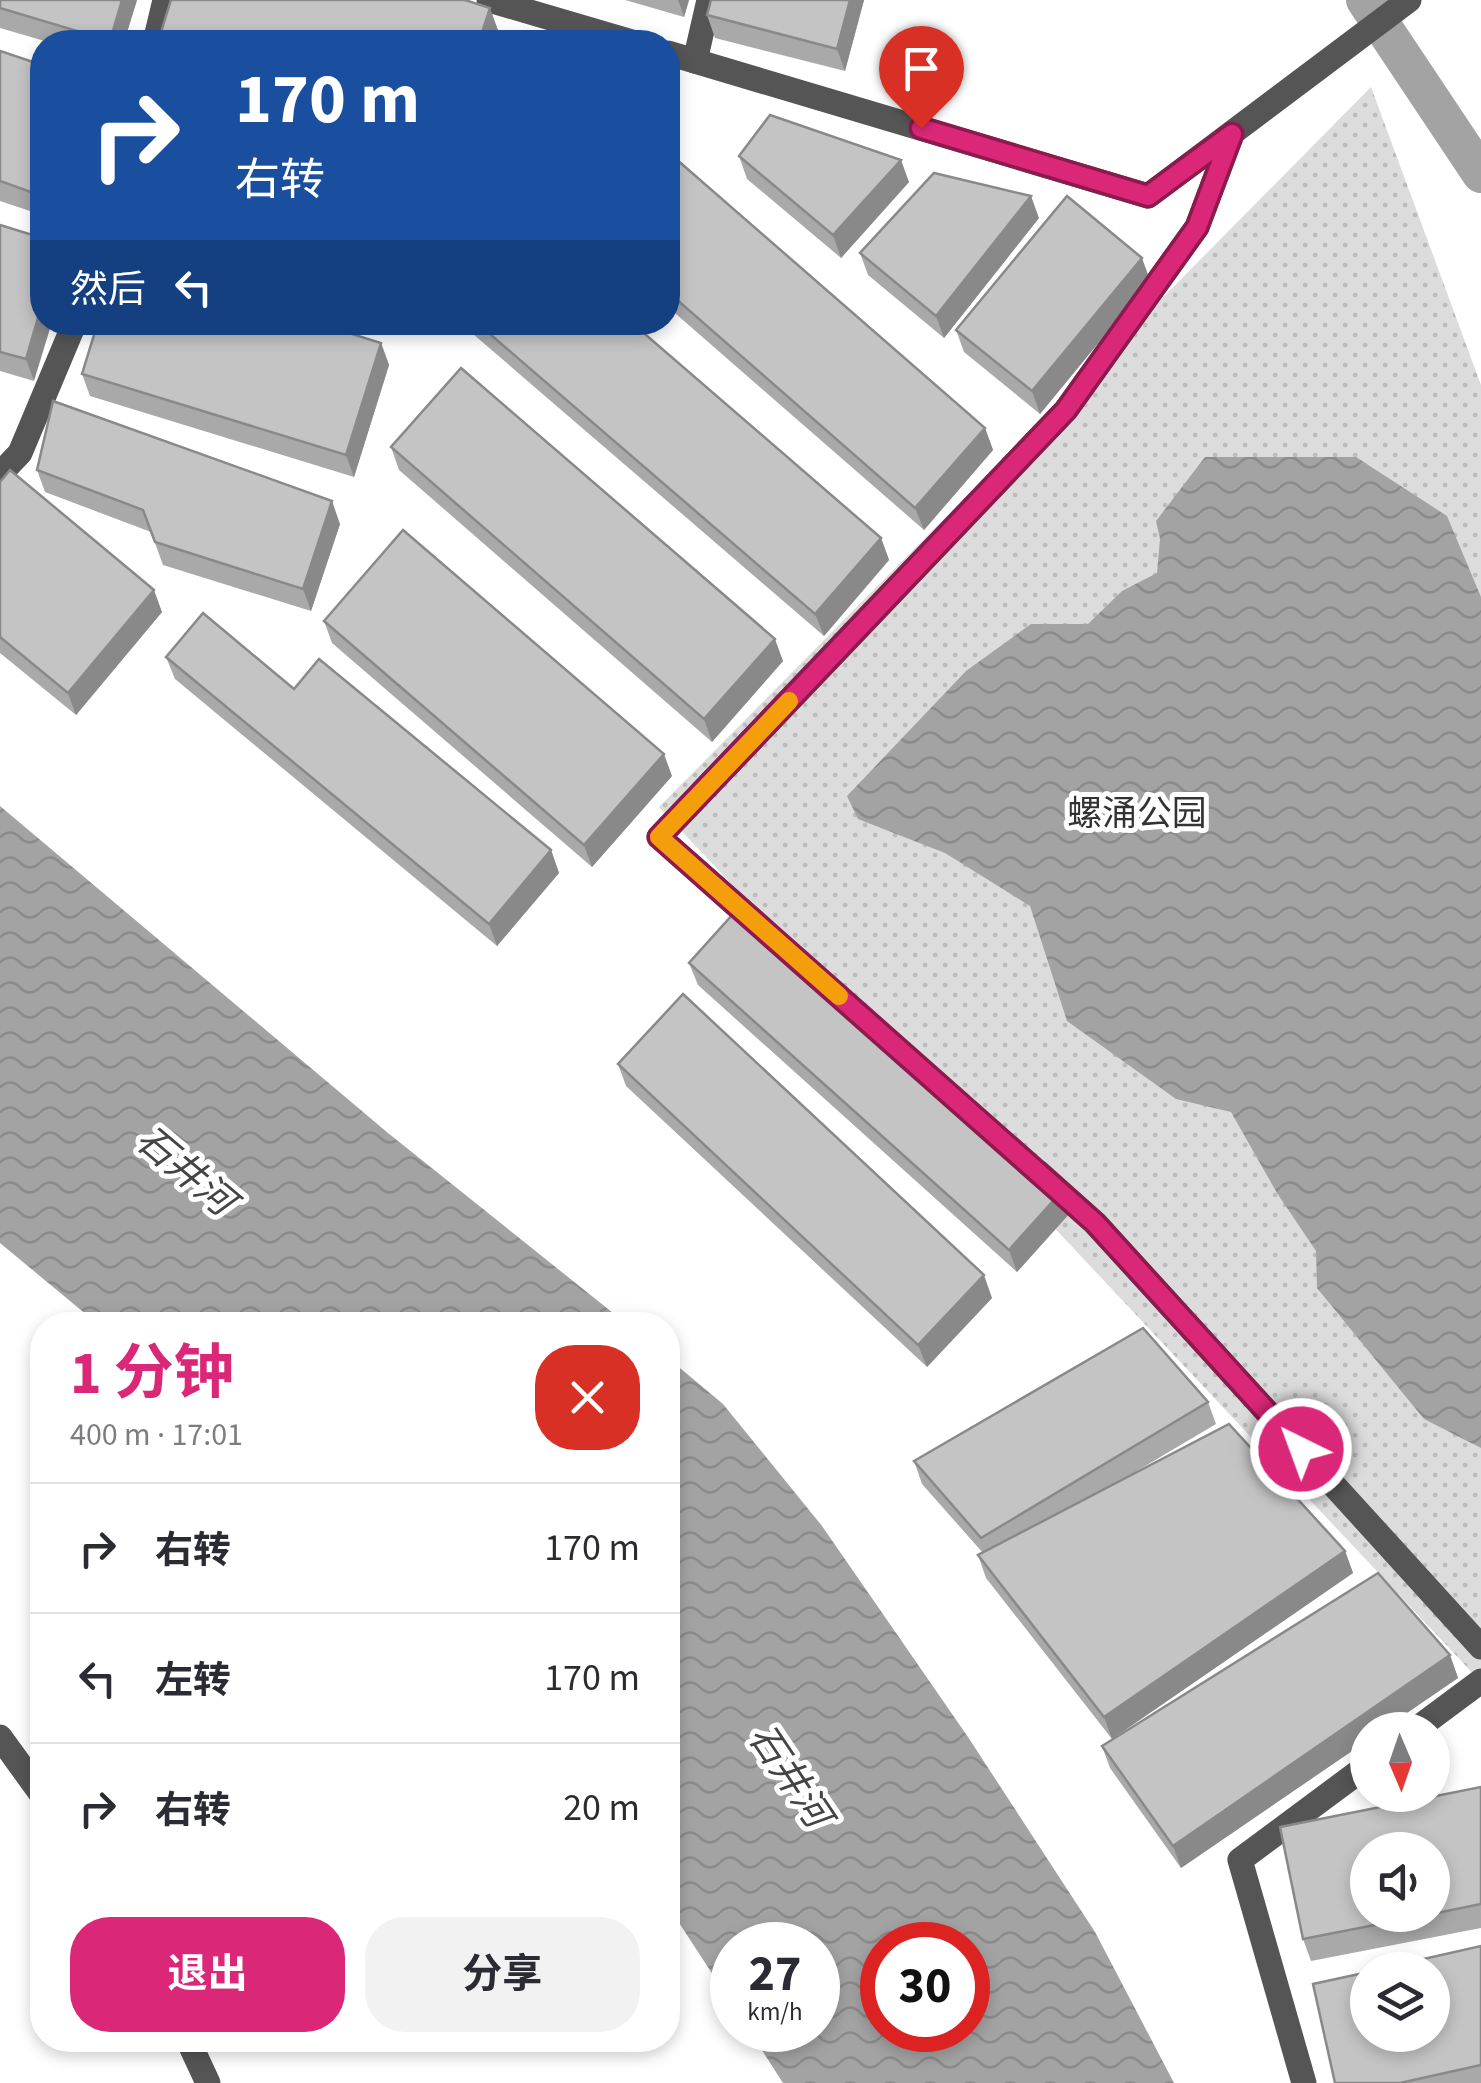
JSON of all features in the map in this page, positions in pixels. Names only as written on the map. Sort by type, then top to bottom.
[{"type":"street","points":[[158,30],[165,0]]},
{"type":"street","points":[[490,0],[591,30]]},
{"type":"street","points":[[695,61],[709,0]]},
{"type":"street","points":[[680,57],[1148,196],[1409,0]]},
{"type":"street","points":[[790,953],[659,837],[1066,410],[1197,227],[1232,134]]},
{"type":"street","points":[[0,474],[20,453],[70,335]]},
{"type":"street","points":[[1022,1159],[1095,1223],[1481,1647]]},
{"type":"street","points":[[1439,1712],[1481,1681]]},
{"type":"street","points":[[0,1738],[30,1779]]},
{"type":"street","points":[[1304,2083],[1240,1860],[1350,1778]]},
{"type":"street","points":[[194,2052],[208,2083]]},
{"type":"green space","name":"螺涌公园","points":[[1371,87],[1481,385],[1481,1682],[659,807]]},
{"type":"water","points":[[1205,457],[1356,457],[1447,516],[1481,597],[1481,1448],[1424,1419],[1317,1288],[1316,1251],[1277,1193],[1231,1112],[1176,1099],[1067,1021],[1030,906],[945,853],[858,819],[847,796],[966,671],[1031,624],[1088,624],[1122,591],[1157,573],[1160,539],[1156,521]]},
{"type":"water","name":"石井河","points":[[0,806],[388,1133],[612,1312],[83,1312],[0,1243]]},
{"type":"water","name":"石井河","points":[[680,1368],[723,1404],[822,1526],[968,1737],[1095,1932],[1174,2083],[783,2083],[763,2052],[840,2052],[840,1922],[710,1922],[710,1970],[680,1924]]},
{"type":"building","points":[[0,0],[122,0],[113,30],[73,30],[0,8]]},
{"type":"building","points":[[171,0],[465,0],[490,8],[483,30],[162,30]]},
{"type":"building","points":[[711,0],[850,0],[837,49],[707,15]]},
{"type":"building","points":[[0,51],[30,61],[30,192],[0,181]]},
{"type":"building","points":[[770,115],[901,160],[833,235],[739,156]]},
{"type":"building","points":[[680,162],[985,428],[915,508],[680,302]]},
{"type":"building","points":[[934,173],[1031,196],[936,316],[860,253]]},
{"type":"building","points":[[1067,196],[1142,258],[1032,391],[956,330]]},
{"type":"building","points":[[0,225],[30,234],[33,335],[26,359],[0,352]]},
{"type":"building","points":[[94,335],[355,335],[381,343],[346,455],[82,374]]},
{"type":"building","points":[[491,335],[646,335],[881,538],[815,614]]},
{"type":"building","points":[[461,368],[775,639],[704,719],[391,447]]},
{"type":"building","points":[[53,401],[332,501],[303,589],[155,542],[143,510],[37,470]]},
{"type":"building","points":[[10,470],[154,590],[68,693],[0,637],[0,482]]},
{"type":"building","points":[[403,530],[664,754],[584,845],[324,621]]},
{"type":"building","points":[[203,613],[294,689],[319,659],[551,850],[489,924],[166,657]]},
{"type":"building","points":[[743,903],[1062,1191],[1009,1250],[689,963]]},
{"type":"building","points":[[683,994],[984,1275],[918,1345],[618,1064]]},
{"type":"building","points":[[1143,1328],[1208,1402],[981,1538],[914,1461]]},
{"type":"building","points":[[1229,1424],[1345,1551],[1104,1717],[978,1555]]},
{"type":"building","points":[[1378,1573],[1450,1655],[1367,1712],[1350,1712],[1350,1724],[1173,1846],[1102,1746]]},
{"type":"building","points":[[1481,1787],[1481,1904],[1450,1910],[1450,1832],[1350,1832],[1350,1930],[1303,1939],[1280,1827],[1355,1812],[1450,1812],[1450,1793]]},
{"type":"building","points":[[1481,1946],[1481,2065],[1400,2083],[1335,2083],[1313,1984],[1350,1976],[1350,2052],[1450,2052],[1450,1953]]},
{"type":"waterway","points":[[1365,0],[1481,174]]},
{"type":"slow traffic","points":[[789,701],[659,837],[839,996]]},
{"type":"route","points":[[921,128],[1148,196],[1232,134],[1197,227],[1066,410],[659,837],[1095,1223],[1301,1449]]}]
